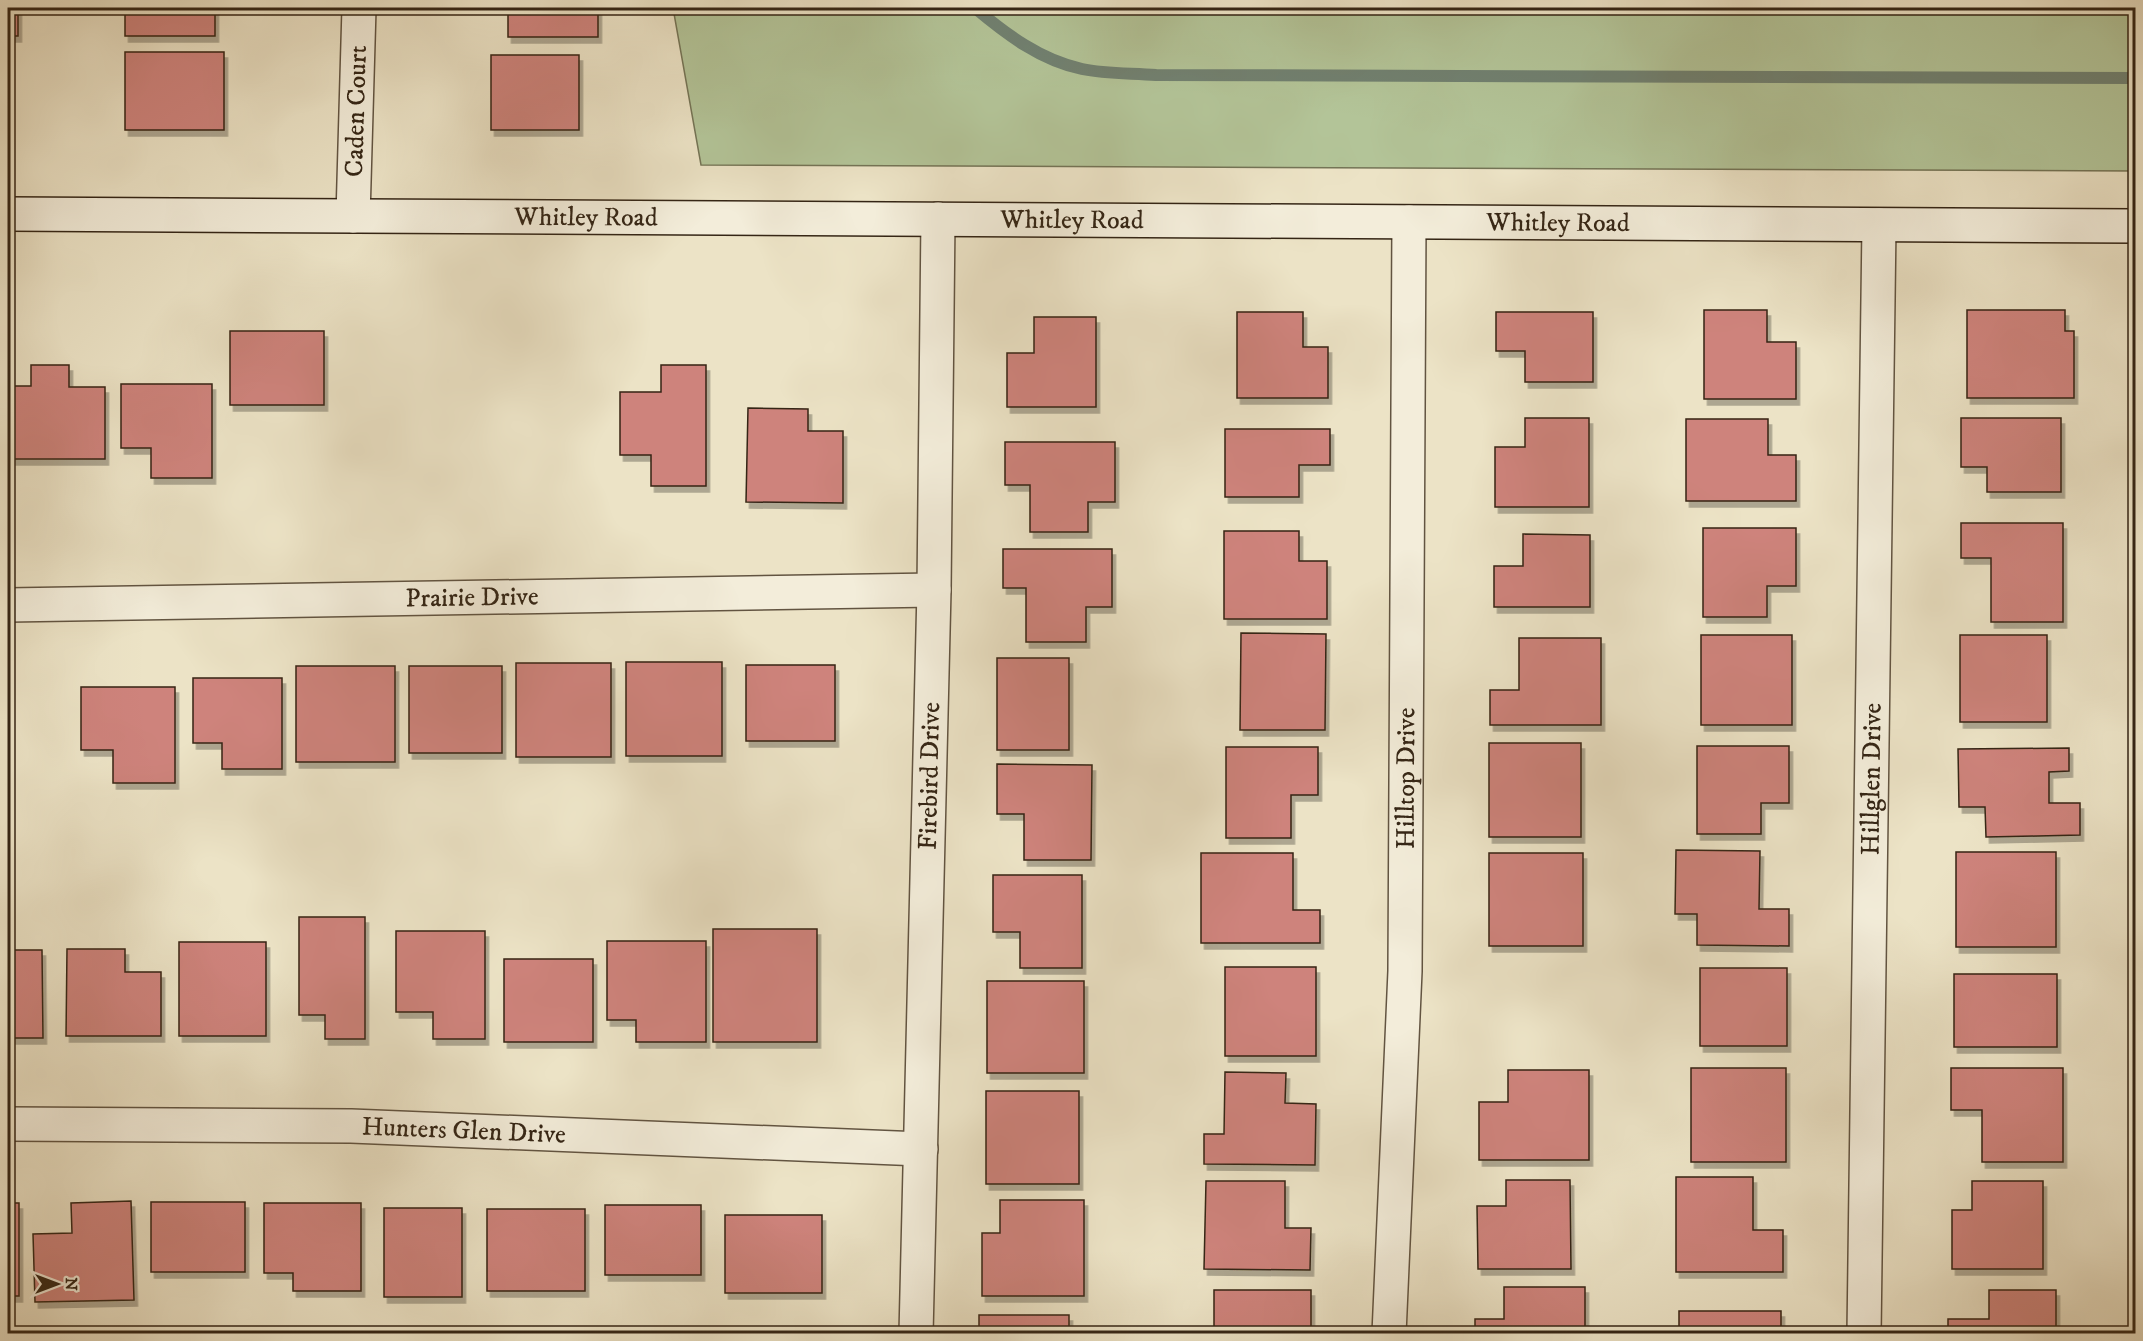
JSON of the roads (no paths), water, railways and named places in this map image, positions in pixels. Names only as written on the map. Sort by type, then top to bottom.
[{"type":"street","name":"Caden Court","points":[[353,216],[358,8]]},
{"type":"street","name":"Whitley Road","points":[[8,214],[2136,226]]},
{"type":"street","name":"Firebird Drive","points":[[916,1334],[934,590],[938,219]]},
{"type":"street","name":"Hilltop Drive","points":[[1389,1334],[1406,971],[1409,222]]},
{"type":"street","name":"Hillglen Drive","points":[[1864,1334],[1879,225]]},
{"type":"street","name":"Prairie Drive","points":[[8,604],[934,590]]},
{"type":"street","name":"Hunters Glen Drive","points":[[8,1124],[351,1126],[921,1149]]},
{"type":"waterway","points":[[975,8],[1011,36],[1038,53],[1067,65],[1110,73],[2136,78]]}]
